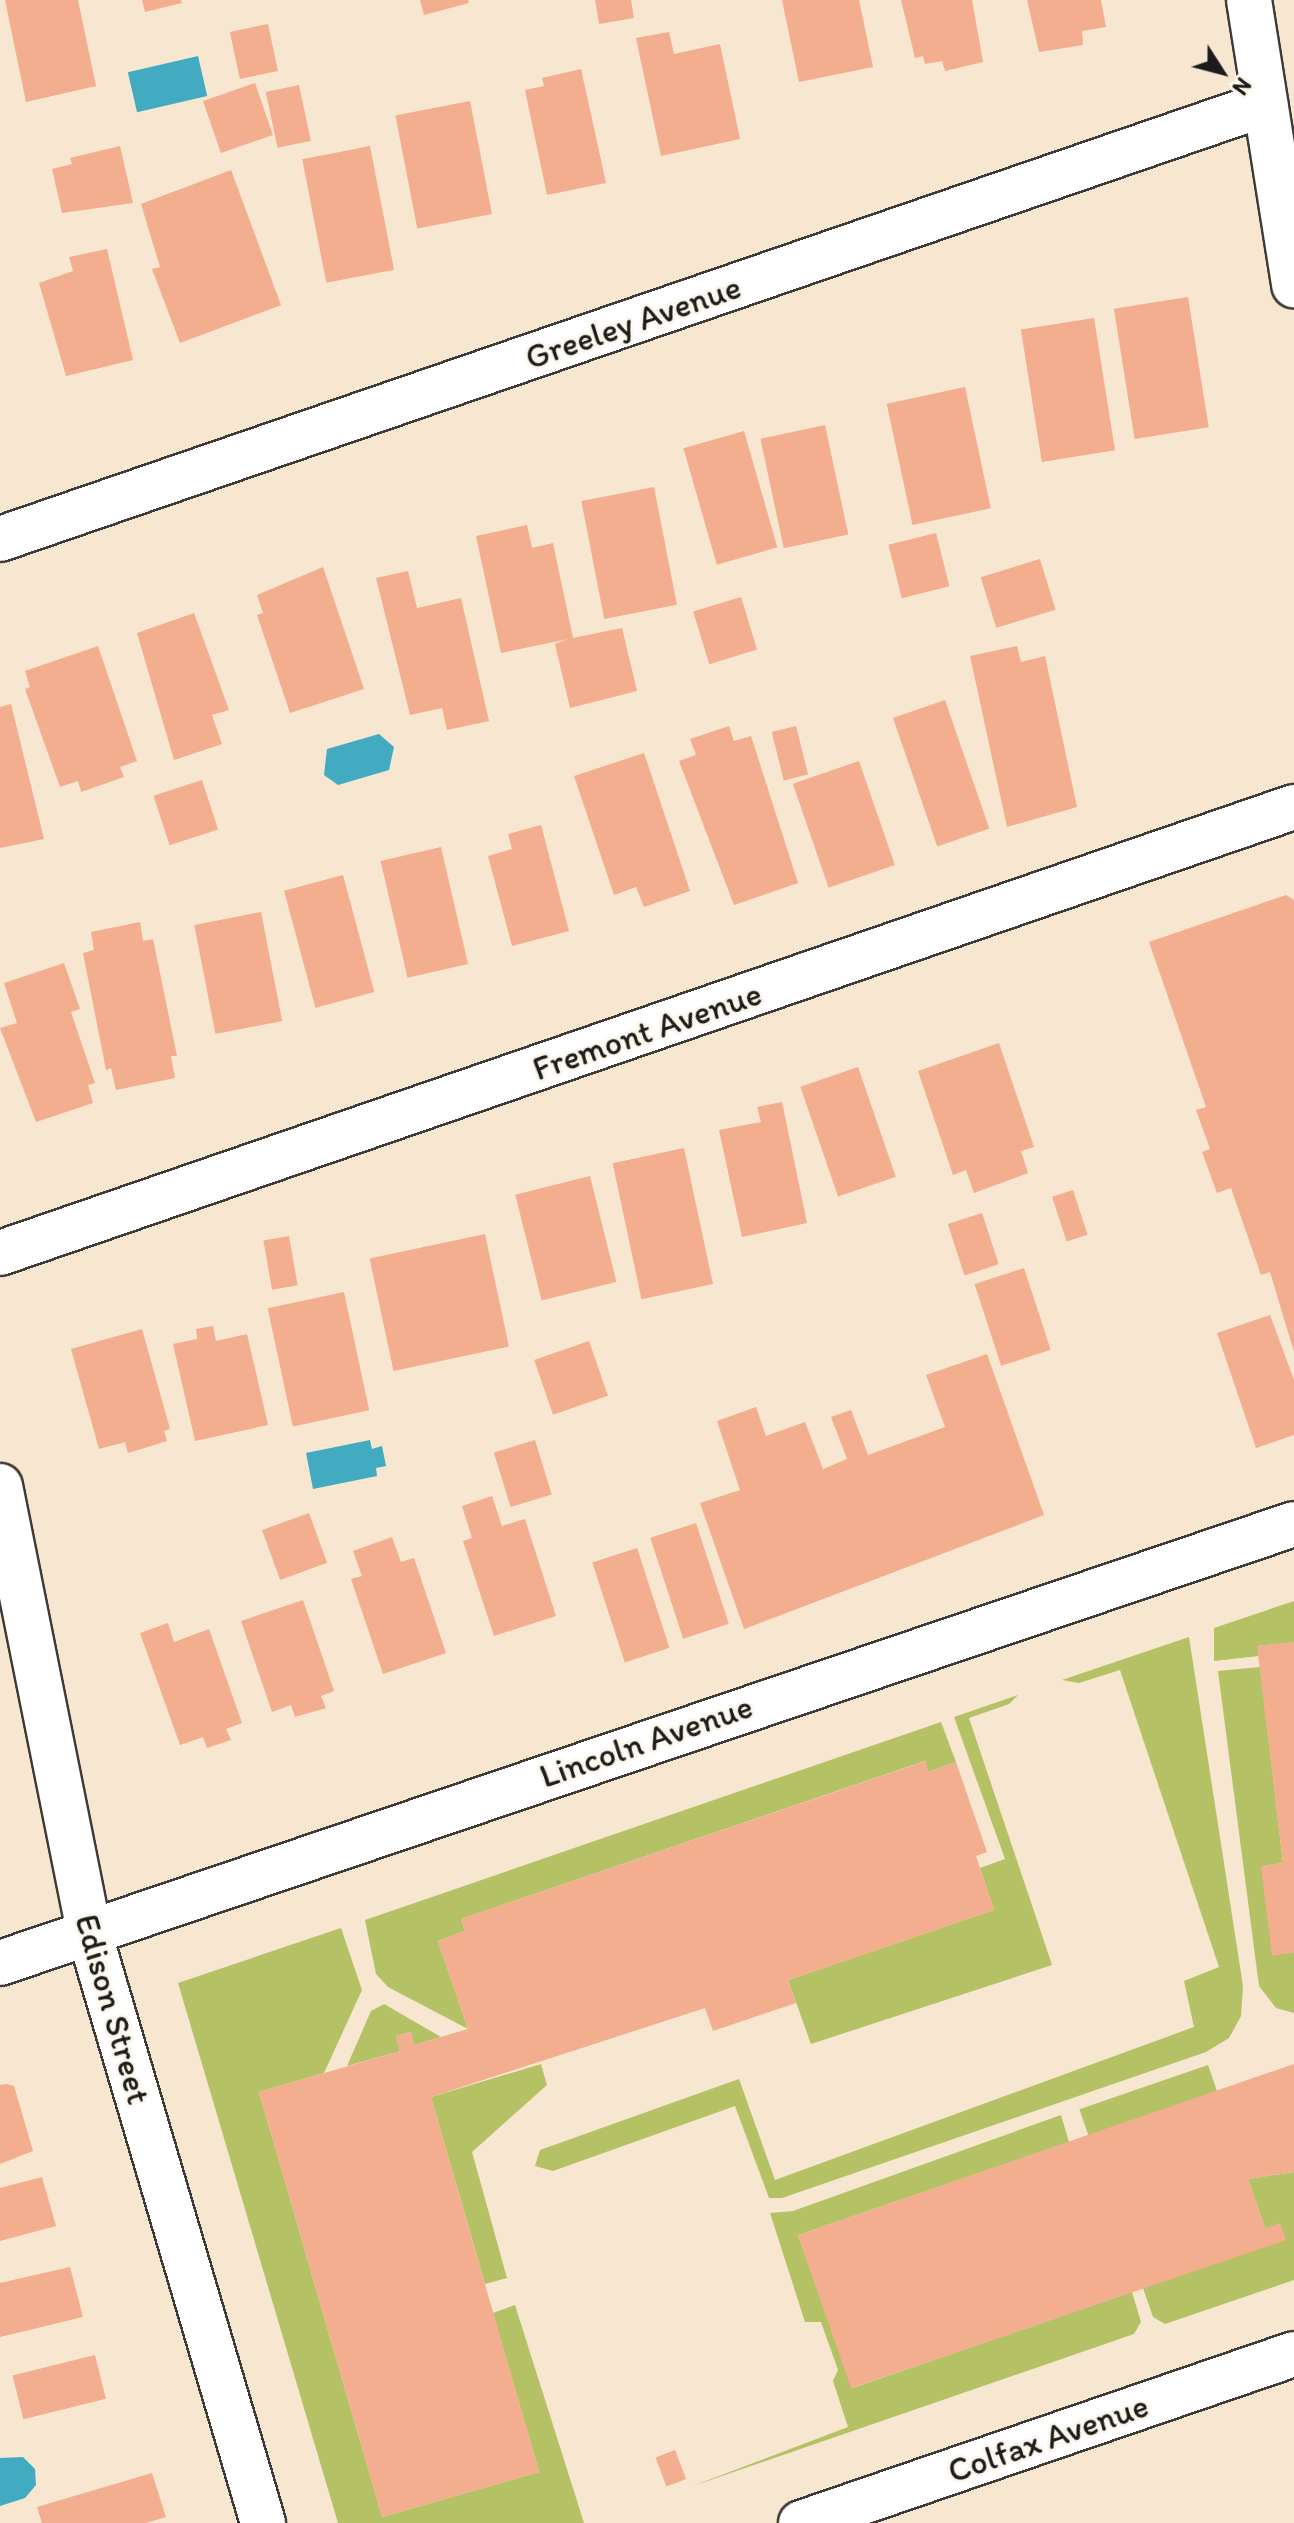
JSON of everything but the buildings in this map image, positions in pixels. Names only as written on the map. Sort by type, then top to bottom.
[{"type":"street","points":[[1249,0],[1294,285]]},
{"type":"street","name":"Greeley Avenue","points":[[0,539],[1265,104]]},
{"type":"street","name":"Fremont Avenue","points":[[0,1253],[1294,807]]},
{"type":"street","name":"Edison Street","points":[[0,1486],[89,1932],[263,2523]]},
{"type":"street","name":"Lincoln Avenue","points":[[0,1963],[1294,1524]]},
{"type":"street","name":"Colfax Avenue","points":[[801,2523],[1294,2354]]},
{"type":"green space","points":[[1294,1601],[1294,1642],[1258,1646],[1259,1656],[1214,1661],[1214,1628]]},
{"type":"green space","points":[[1189,1637],[1243,1986],[1241,2016],[1229,2038],[1206,2052],[782,2198],[769,2198],[735,2106],[553,2171],[535,2166],[540,2150],[739,2079],[775,2180],[1194,2027],[1184,1981],[1219,1967],[1120,1670],[1079,1683],[1062,1680]]},
{"type":"green space","points":[[1260,1667],[1283,1863],[1262,1866],[1273,1955],[1294,1952],[1294,2013],[1276,2008],[1259,1986],[1218,1671]]},
{"type":"green space","points":[[1018,1695],[1009,1704],[969,1718],[1052,1965],[811,2044],[788,1980],[994,1910],[980,1868],[1005,1859],[954,1717]]},
{"type":"green space","points":[[941,1722],[956,1762],[928,1772],[925,1761],[461,1919],[465,1931],[438,1941],[468,2029],[388,1987],[376,1974],[365,1920]]},
{"type":"green space","points":[[341,1928],[362,1990],[324,2073],[259,2092],[382,2517],[539,2472],[493,2313],[515,2305],[584,2523],[338,2523],[178,1983]]},
{"type":"green space","points":[[384,2004],[441,2037],[414,2045],[411,2032],[396,2036],[400,2051],[347,2066],[371,2011]]},
{"type":"green space","points":[[541,2064],[547,2085],[472,2152],[507,2278],[485,2284],[431,2097]]},
{"type":"green space","points":[[1208,2065],[1217,2091],[1089,2136],[1079,2109]]},
{"type":"green space","points":[[1061,2115],[1069,2142],[798,2235],[852,2388],[1132,2292],[1141,2322],[1134,2334],[690,2487],[848,2427],[833,2381],[838,2370],[821,2322],[805,2322],[770,2213],[793,2211]]},
{"type":"green space","points":[[1294,2172],[1294,2280],[1165,2324],[1153,2317],[1143,2288],[1265,2228],[1248,2179]]},
{"type":"water","points":[[198,56],[207,96],[137,112],[128,72]]},
{"type":"water","points":[[379,734],[394,747],[389,770],[338,785],[324,775],[327,749]]},
{"type":"water","points":[[370,1440],[372,1449],[382,1446],[386,1466],[376,1468],[377,1476],[313,1489],[306,1453]]},
{"type":"water","points":[[23,2457],[35,2469],[36,2485],[25,2498],[0,2506],[0,2458]]}]
